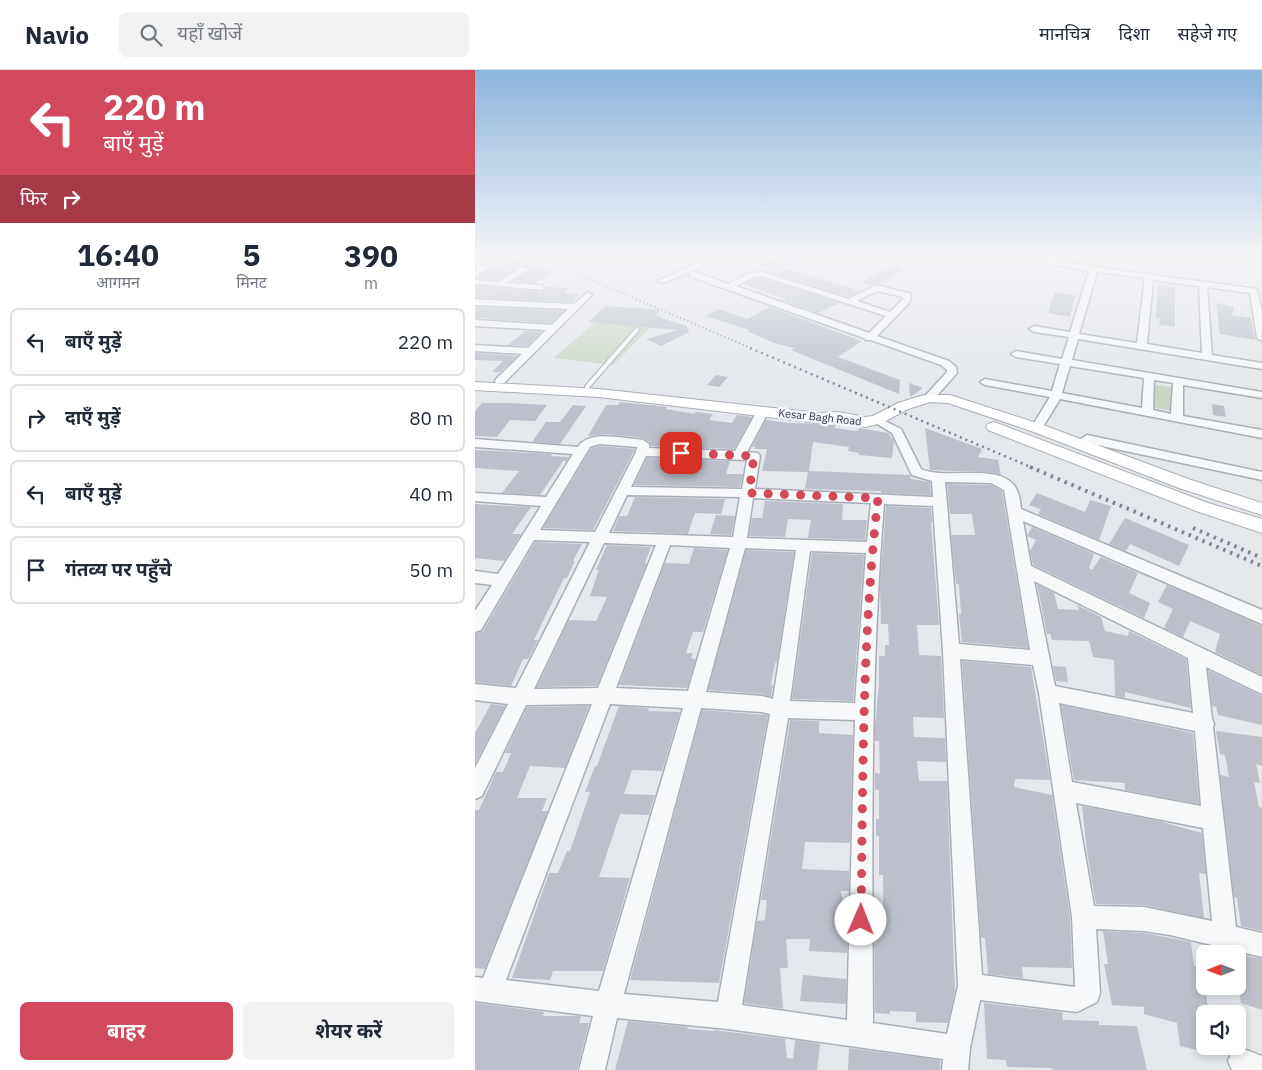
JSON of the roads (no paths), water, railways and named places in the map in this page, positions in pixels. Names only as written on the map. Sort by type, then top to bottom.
[{"type":"main road","points":[[475,380],[587,387],[821,411],[839,417]]},
{"type":"main road","name":"Kesar Bagh Road","points":[[475,386],[599,393],[818,418],[839,417],[860,421],[877,420],[903,406],[929,398],[950,399],[1037,428],[1185,484],[1262,509]]},
{"type":"main road","points":[[929,398],[941,406],[1131,480],[1202,507],[1262,526]]},
{"type":"street","points":[[475,302],[577,307]]},
{"type":"street","points":[[500,381],[582,302]]},
{"type":"street","points":[[769,302],[945,363],[952,369],[950,377],[929,398]]},
{"type":"street","points":[[849,302],[892,315]]},
{"type":"street","points":[[869,338],[905,302]]},
{"type":"street","points":[[1037,428],[1056,396],[1067,364],[1081,302]]},
{"type":"street","points":[[1142,345],[1146,302]]},
{"type":"street","points":[[1204,302],[1207,356]]},
{"type":"street","points":[[1260,312],[1262,337]]},
{"type":"street","points":[[475,323],[555,328]]},
{"type":"street","points":[[1034,329],[1142,345],[1262,366]]},
{"type":"street","points":[[475,348],[531,351]]},
{"type":"street","points":[[1016,354],[1262,395]]},
{"type":"street","points":[[1147,412],[1149,377]]},
{"type":"street","points":[[985,382],[1262,434]]},
{"type":"street","points":[[1177,418],[1178,382]]},
{"type":"street","points":[[739,455],[763,411]]},
{"type":"street","points":[[877,420],[897,431],[916,472],[923,476],[1000,480],[1010,487],[1013,493],[1014,512],[1048,693],[1084,917],[1088,993],[1077,1000],[970,986]]},
{"type":"street","points":[[475,625],[581,451],[589,442],[598,440],[641,443],[643,446],[641,452],[475,789]]},
{"type":"street","points":[[1087,440],[1262,476]]},
{"type":"street","points":[[475,443],[581,451]]},
{"type":"street","points":[[592,1070],[608,1005],[739,543],[754,456],[641,452]]},
{"type":"street","points":[[665,539],[605,696],[483,990],[608,1005],[729,1016],[860,1033],[956,1059],[970,986],[951,651],[938,477]]},
{"type":"street","points":[[621,491],[749,493],[940,502]]},
{"type":"street","points":[[475,497],[550,502]]},
{"type":"street","points":[[860,1033],[863,712],[878,498]]},
{"type":"street","points":[[1014,512],[1262,617]]},
{"type":"street","points":[[530,536],[665,539],[873,548]]},
{"type":"street","points":[[729,1016],[805,545]]},
{"type":"street","points":[[1025,570],[1262,686]]},
{"type":"street","points":[[475,577],[503,580]]},
{"type":"street","points":[[951,651],[1040,658]]},
{"type":"street","points":[[1196,653],[1205,724],[1225,937]]},
{"type":"street","points":[[475,692],[520,697],[605,696],[762,704],[780,709],[863,712]]},
{"type":"street","points":[[1048,693],[1205,724]]},
{"type":"street","points":[[1063,790],[1213,819]]},
{"type":"street","points":[[1084,917],[1144,919],[1170,923],[1262,945]]},
{"type":"lane","points":[[587,387],[638,329]]},
{"type":"railway","points":[[642,302],[753,349]]},
{"type":"railway","points":[[750,348],[1033,468]]},
{"type":"railway","points":[[1030,467],[1262,566]]},
{"type":"railway","points":[[1193,528],[1262,558]]}]
